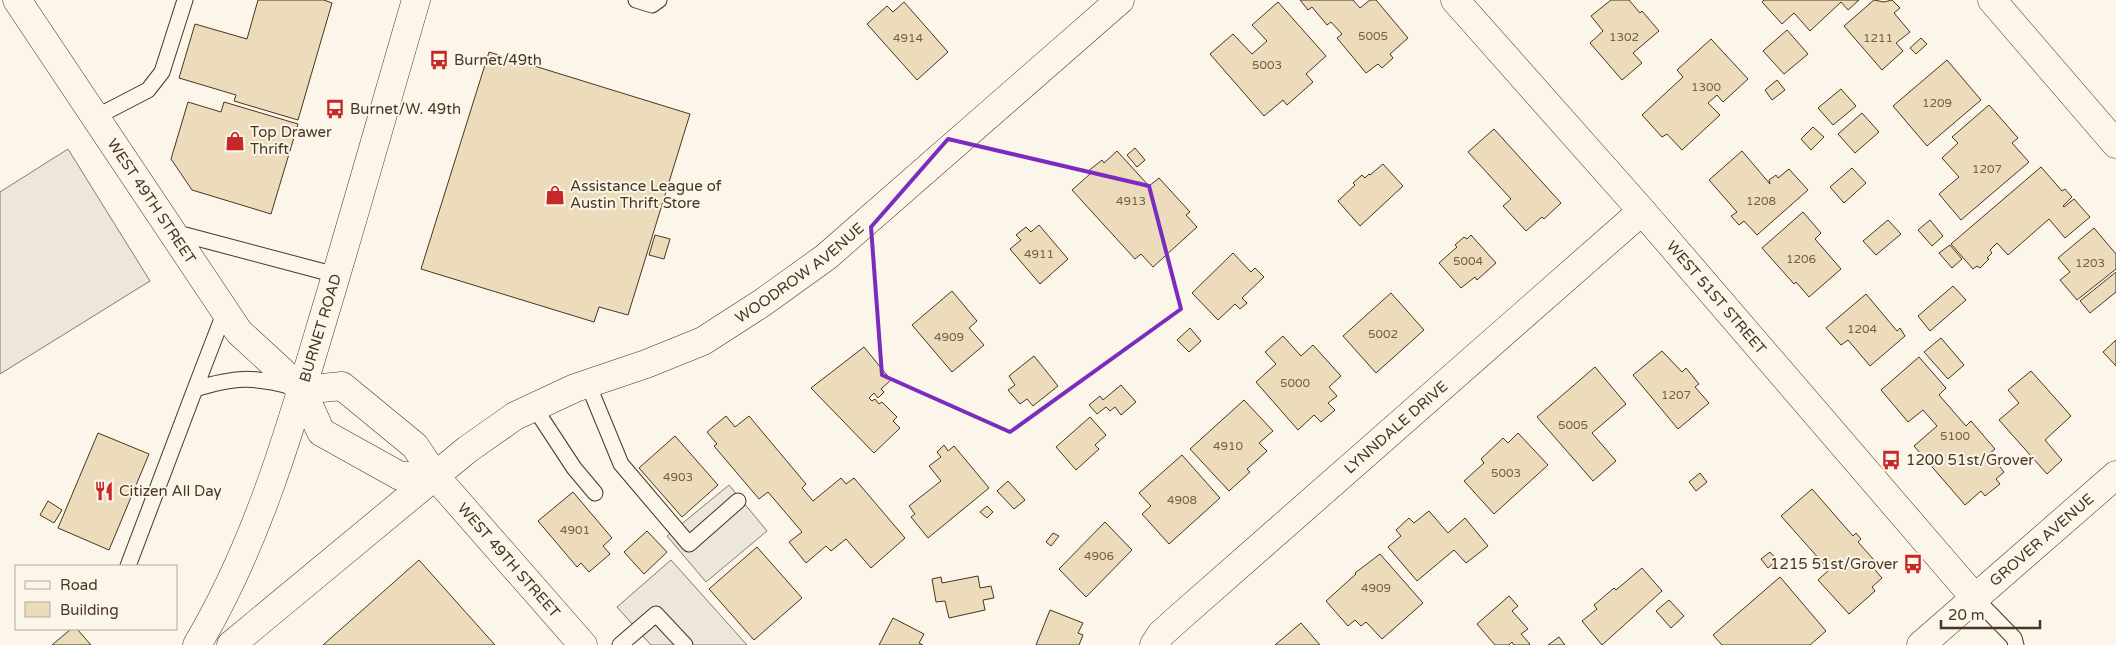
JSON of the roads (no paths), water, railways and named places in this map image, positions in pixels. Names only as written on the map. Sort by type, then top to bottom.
[{"type":"street","name":"WEST 49TH STREET","points":[[17,0],[239,332],[302,390],[321,432],[400,476],[435,476]]},
{"type":"street","name":"BURNET ROAD","points":[[197,645],[233,575],[264,506],[302,390],[416,0]]},
{"type":"street","name":"WOODROW AVENUE","points":[[231,645],[468,449],[514,416],[588,384],[646,364],[703,341],[826,257],[1120,0]]},
{"type":"street","name":"WEST 51ST STREET","points":[[1455,0],[1642,212],[1976,598]]},
{"type":"street","points":[[1992,0],[2116,144]]},
{"type":"street","name":"LYNNDALE DRIVE","points":[[1154,645],[1161,634],[1180,617],[1642,212]]},
{"type":"street","name":"WEST 49TH STREET","points":[[302,390],[342,386],[415,446],[435,476],[583,645]]},
{"type":"street","name":"GROVER AVENUE","points":[[1922,645],[2116,475]]},
{"type":"lane","points":[[96,117],[148,90],[153,84],[162,72],[185,0]]},
{"type":"lane","points":[[636,0],[652,5],[659,0]]},
{"type":"lane","points":[[172,231],[336,275]]},
{"type":"lane","points":[[128,565],[225,311]]},
{"type":"lane","points":[[195,389],[239,379],[264,380],[302,390]]},
{"type":"lane","points":[[588,384],[621,464],[689,544],[738,501]]},
{"type":"lane","points":[[534,407],[574,468],[595,493]]},
{"type":"lane","points":[[1976,598],[2014,638],[2016,645]]},
{"type":"lane","points":[[620,645],[656,614],[685,645]]},
{"type":"place","name":"Burnet/49th","points":[[439,60]]},
{"type":"place","name":"Burnet/W. 49th","points":[[335,109]]},
{"type":"place","name":"Top Drawer Thrift","points":[[235,141]]},
{"type":"place","name":"Assistance League of Austin Thrift Store","points":[[555,195]]},
{"type":"place","name":"1200 51st/Grover","points":[[1891,460]]},
{"type":"place","name":"Citizen All Day","points":[[104,491]]},
{"type":"place","name":"1215 51st/Grover","points":[[1913,564]]}]
